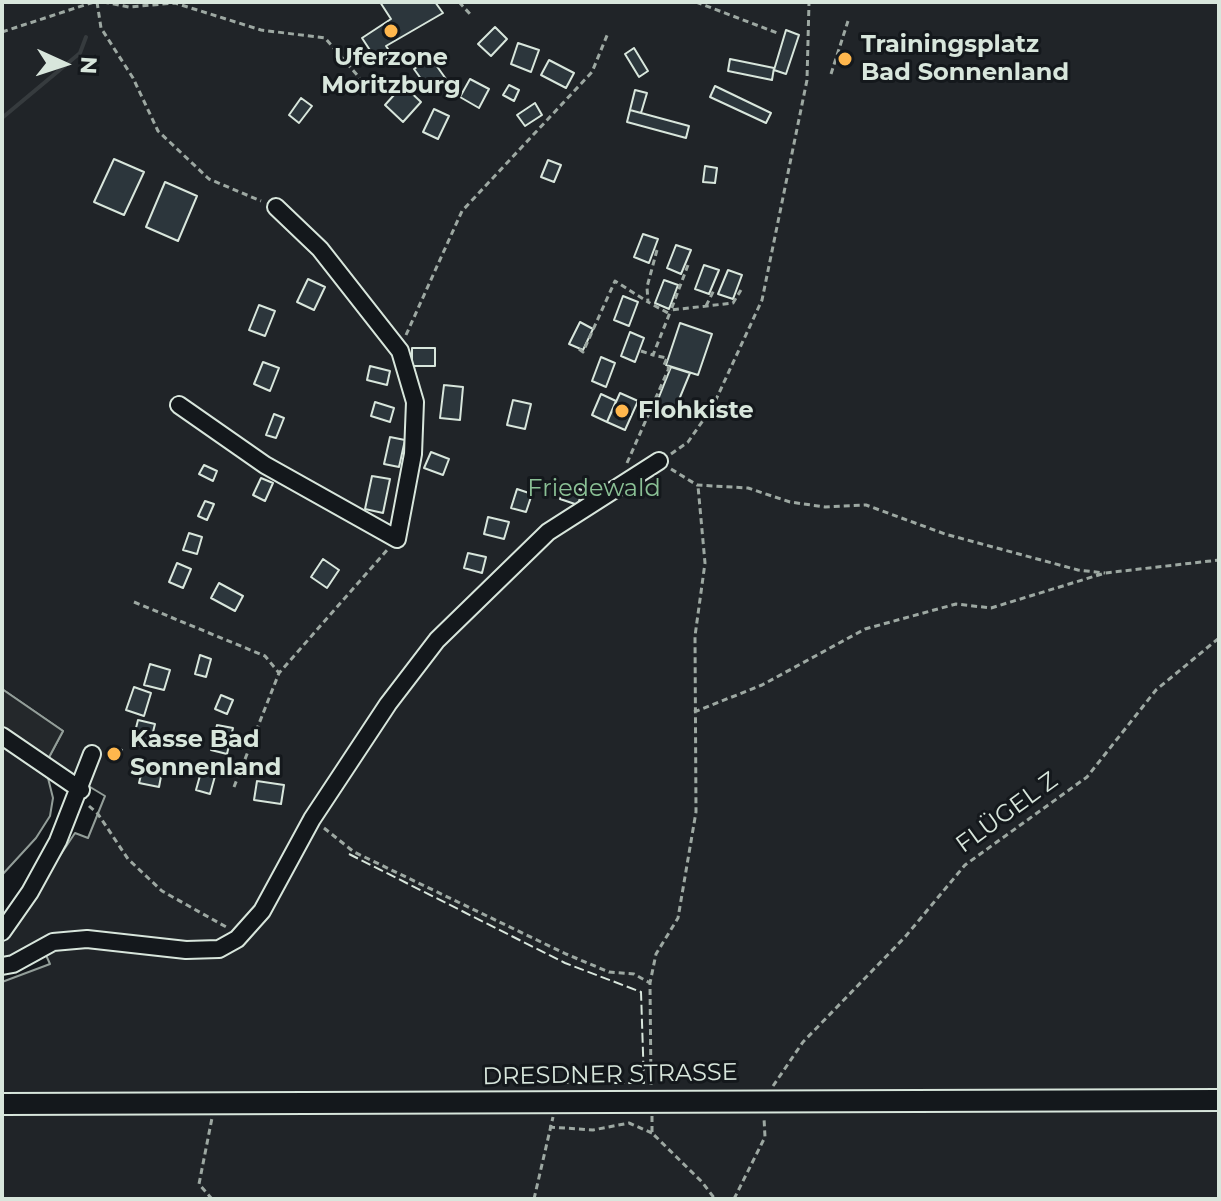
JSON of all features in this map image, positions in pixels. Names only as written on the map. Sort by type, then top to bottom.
[{"type":"main road","name":"DRESDNER STRASSE","points":[[2,1104],[1219,1100]]},
{"type":"street","points":[[179,405],[265,465],[397,539],[413,454],[415,402],[400,351],[320,249],[276,207]]},
{"type":"street","points":[[2,966],[13,964],[53,942],[87,939],[186,950],[219,949],[242,934],[262,911],[312,819],[388,704],[437,640],[548,532],[659,461]]},
{"type":"street","points":[[2,736],[79,793]]},
{"type":"street","points":[[2,932],[30,892],[79,793],[92,754]]},
{"type":"path","points":[[98,2],[101,28],[133,78],[158,131],[209,179],[276,207]]},
{"type":"path","points":[[2,32],[98,2],[129,7],[175,3],[261,30],[325,38],[364,83]]},
{"type":"path","points":[[459,2],[470,14]]},
{"type":"path","points":[[696,2],[780,34]]},
{"type":"path","points":[[809,2],[807,80],[762,300],[729,379],[713,406],[688,442],[659,461],[697,485],[748,488],[790,502],[825,507],[866,505],[945,534],[1078,570],[1105,573]]},
{"type":"path","points":[[831,74],[848,21]]},
{"type":"path","points":[[400,351],[462,211],[592,72],[608,33]]},
{"type":"path","points":[[648,302],[647,287],[657,250]]},
{"type":"path","points":[[653,355],[688,265]]},
{"type":"path","points":[[579,349],[583,352],[615,281],[671,312],[733,303],[741,290]]},
{"type":"path","points":[[706,306],[714,290]]},
{"type":"path","points":[[626,466],[669,368],[664,365],[667,358],[641,351]]},
{"type":"path","points":[[652,1133],[650,983],[656,954],[678,918],[696,812],[695,636],[705,563],[697,485]]},
{"type":"path","points":[[234,787],[279,673],[397,539]]},
{"type":"path","points":[[694,712],[762,685],[865,629],[956,604],[991,608],[1105,573],[1219,560]]},
{"type":"path","points":[[134,602],[265,656],[279,673]]},
{"type":"path","name":"FLÜGEL Z","points":[[764,1100],[803,1042],[905,937],[965,865],[1087,777],[1156,690],[1219,638]]},
{"type":"path","points":[[79,793],[98,814],[128,859],[162,891],[242,934]]},
{"type":"path","points":[[312,819],[354,852],[566,954],[609,972],[634,974],[650,983]]},
{"type":"path","points":[[734,1199],[765,1137],[764,1100]]},
{"type":"path","points":[[534,1199],[549,1127],[558,1102]]},
{"type":"path","points":[[212,1199],[199,1184],[215,1103]]},
{"type":"path","points":[[549,1127],[593,1130],[629,1123],[652,1133],[715,1199]]},
{"type":"green space","name":"Friedewald","points":[[2,2],[1219,2],[1219,1199],[2,1199],[2,982],[50,964],[41,944],[12,959],[2,958],[2,943],[75,833],[88,838],[105,796],[47,761],[63,731],[2,689]]},
{"type":"green space","points":[[2,746],[48,778],[53,798],[50,816],[36,838],[2,875]]},
{"type":"shaded area","points":[[2,689],[63,731],[47,761],[2,733]]},
{"type":"building","name":"Uferzone Moritzburg","points":[[380,2],[435,2],[443,13],[386,46],[392,55],[379,64],[362,38],[391,19]]},
{"type":"building","points":[[495,27],[507,39],[491,56],[478,44]]},
{"type":"building","points":[[786,30],[799,35],[786,74],[774,70]]},
{"type":"building","points":[[518,43],[539,50],[531,72],[511,64]]},
{"type":"building","points":[[634,48],[648,71],[639,77],[625,54]]},
{"type":"building","points":[[431,58],[446,79],[429,90],[414,69]]},
{"type":"building","points":[[730,59],[774,68],[772,80],[728,71]]},
{"type":"building","points":[[549,60],[574,73],[566,88],[541,75]]},
{"type":"building","points":[[470,79],[489,89],[479,108],[460,97]]},
{"type":"building","points":[[403,85],[421,102],[403,122],[385,105]]},
{"type":"building","points":[[509,85],[519,90],[514,101],[503,95]]},
{"type":"building","points":[[715,86],[771,113],[766,123],[710,97]]},
{"type":"building","points":[[635,90],[647,93],[641,113],[630,110]]},
{"type":"building","points":[[301,98],[312,106],[299,123],[289,115]]},
{"type":"building","points":[[535,103],[542,115],[525,126],[517,115]]},
{"type":"building","points":[[434,109],[449,116],[438,139],[423,132]]},
{"type":"building","points":[[630,110],[689,126],[686,138],[627,122]]},
{"type":"building","points":[[114,159],[144,172],[124,215],[94,202]]},
{"type":"building","points":[[548,160],[561,165],[554,182],[541,177]]},
{"type":"building","points":[[705,166],[717,168],[715,183],[703,182]]},
{"type":"building","points":[[165,182],[197,196],[178,241],[146,227]]},
{"type":"building","points":[[643,234],[658,239],[649,263],[634,257]]},
{"type":"building","points":[[676,245],[691,250],[681,274],[667,268]]},
{"type":"building","points":[[704,265],[719,270],[709,294],[695,289]]},
{"type":"building","points":[[728,270],[742,275],[733,299],[718,294]]},
{"type":"building","points":[[308,279],[325,287],[314,310],[297,302]]},
{"type":"building","points":[[664,280],[678,285],[669,309],[655,303]]},
{"type":"building","points":[[623,296],[638,302],[629,326],[614,320]]},
{"type":"building","points":[[259,305],[275,311],[265,336],[249,330]]},
{"type":"building","points":[[580,322],[593,329],[583,350],[569,344]]},
{"type":"building","points":[[680,323],[712,334],[698,375],[666,365]]},
{"type":"building","points":[[630,332],[644,338],[635,362],[621,356]]},
{"type":"building","points":[[412,348],[435,348],[435,366],[412,366]]},
{"type":"building","points":[[601,357],[615,363],[606,387],[592,381]]},
{"type":"building","points":[[263,362],[279,368],[270,391],[254,384]]},
{"type":"building","points":[[370,366],[390,371],[387,385],[367,380]]},
{"type":"building","points":[[671,367],[690,373],[671,419],[653,412]]},
{"type":"building","points":[[444,385],[463,387],[460,420],[440,418]]},
{"type":"building","name":"Flohkiste","points":[[620,393],[638,401],[625,430],[607,422]]},
{"type":"building","points":[[601,394],[616,401],[607,422],[592,415]]},
{"type":"building","points":[[513,400],[531,404],[525,429],[507,425]]},
{"type":"building","points":[[375,402],[394,408],[390,422],[371,416]]},
{"type":"building","points":[[274,414],[284,418],[276,438],[266,435]]},
{"type":"building","points":[[390,437],[405,440],[399,467],[384,464]]},
{"type":"building","points":[[431,452],[449,459],[443,475],[424,468]]},
{"type":"building","points":[[204,465],[217,471],[213,481],[199,474]]},
{"type":"building","points":[[372,476],[390,479],[383,513],[365,509]]},
{"type":"building","points":[[261,478],[273,483],[265,501],[253,495]]},
{"type":"building","points":[[565,485],[582,490],[578,505],[560,499]]},
{"type":"building","points":[[517,489],[532,494],[526,512],[511,508]]},
{"type":"building","points":[[205,501],[214,504],[207,520],[198,516]]},
{"type":"building","points":[[488,517],[509,522],[504,539],[484,534]]},
{"type":"building","points":[[189,533],[202,537],[197,554],[183,550]]},
{"type":"building","points":[[468,553],[486,557],[482,573],[464,568]]},
{"type":"building","points":[[323,559],[339,570],[327,588],[311,577]]},
{"type":"building","points":[[177,563],[191,569],[183,588],[169,582]]},
{"type":"building","points":[[219,583],[243,596],[235,611],[211,598]]},
{"type":"building","points":[[200,655],[211,659],[206,677],[195,674]]},
{"type":"building","points":[[150,664],[170,670],[164,690],[144,685]]},
{"type":"building","points":[[134,687],[151,693],[144,716],[126,710]]},
{"type":"building","points":[[221,695],[233,700],[227,714],[215,709]]},
{"type":"building","points":[[138,720],[155,724],[149,748],[132,744]]},
{"type":"building","points":[[217,725],[233,728],[227,754],[211,750]]},
{"type":"building","name":"Kasse Bad Sonnenland","points":[[112,746],[122,750],[116,762],[107,758]]},
{"type":"building","points":[[143,767],[162,771],[159,787],[139,783]]},
{"type":"building","points":[[201,772],[215,776],[210,794],[196,790]]},
{"type":"building","points":[[257,781],[284,785],[281,804],[254,800]]},
{"type":"waterway","points":[[2,118],[80,53],[86,37]]},
{"type":"fence","points":[[349,854],[565,963],[641,992],[644,1083],[564,1083]]},
{"type":"place","name":"Uferzone Moritzburg","points":[[391,31]]},
{"type":"place","name":"Trainingsplatz Bad Sonnenland","points":[[845,59]]},
{"type":"place","name":"Flohkiste","points":[[622,411]]},
{"type":"place","name":"Kasse Bad Sonnenland","points":[[114,754]]}]
